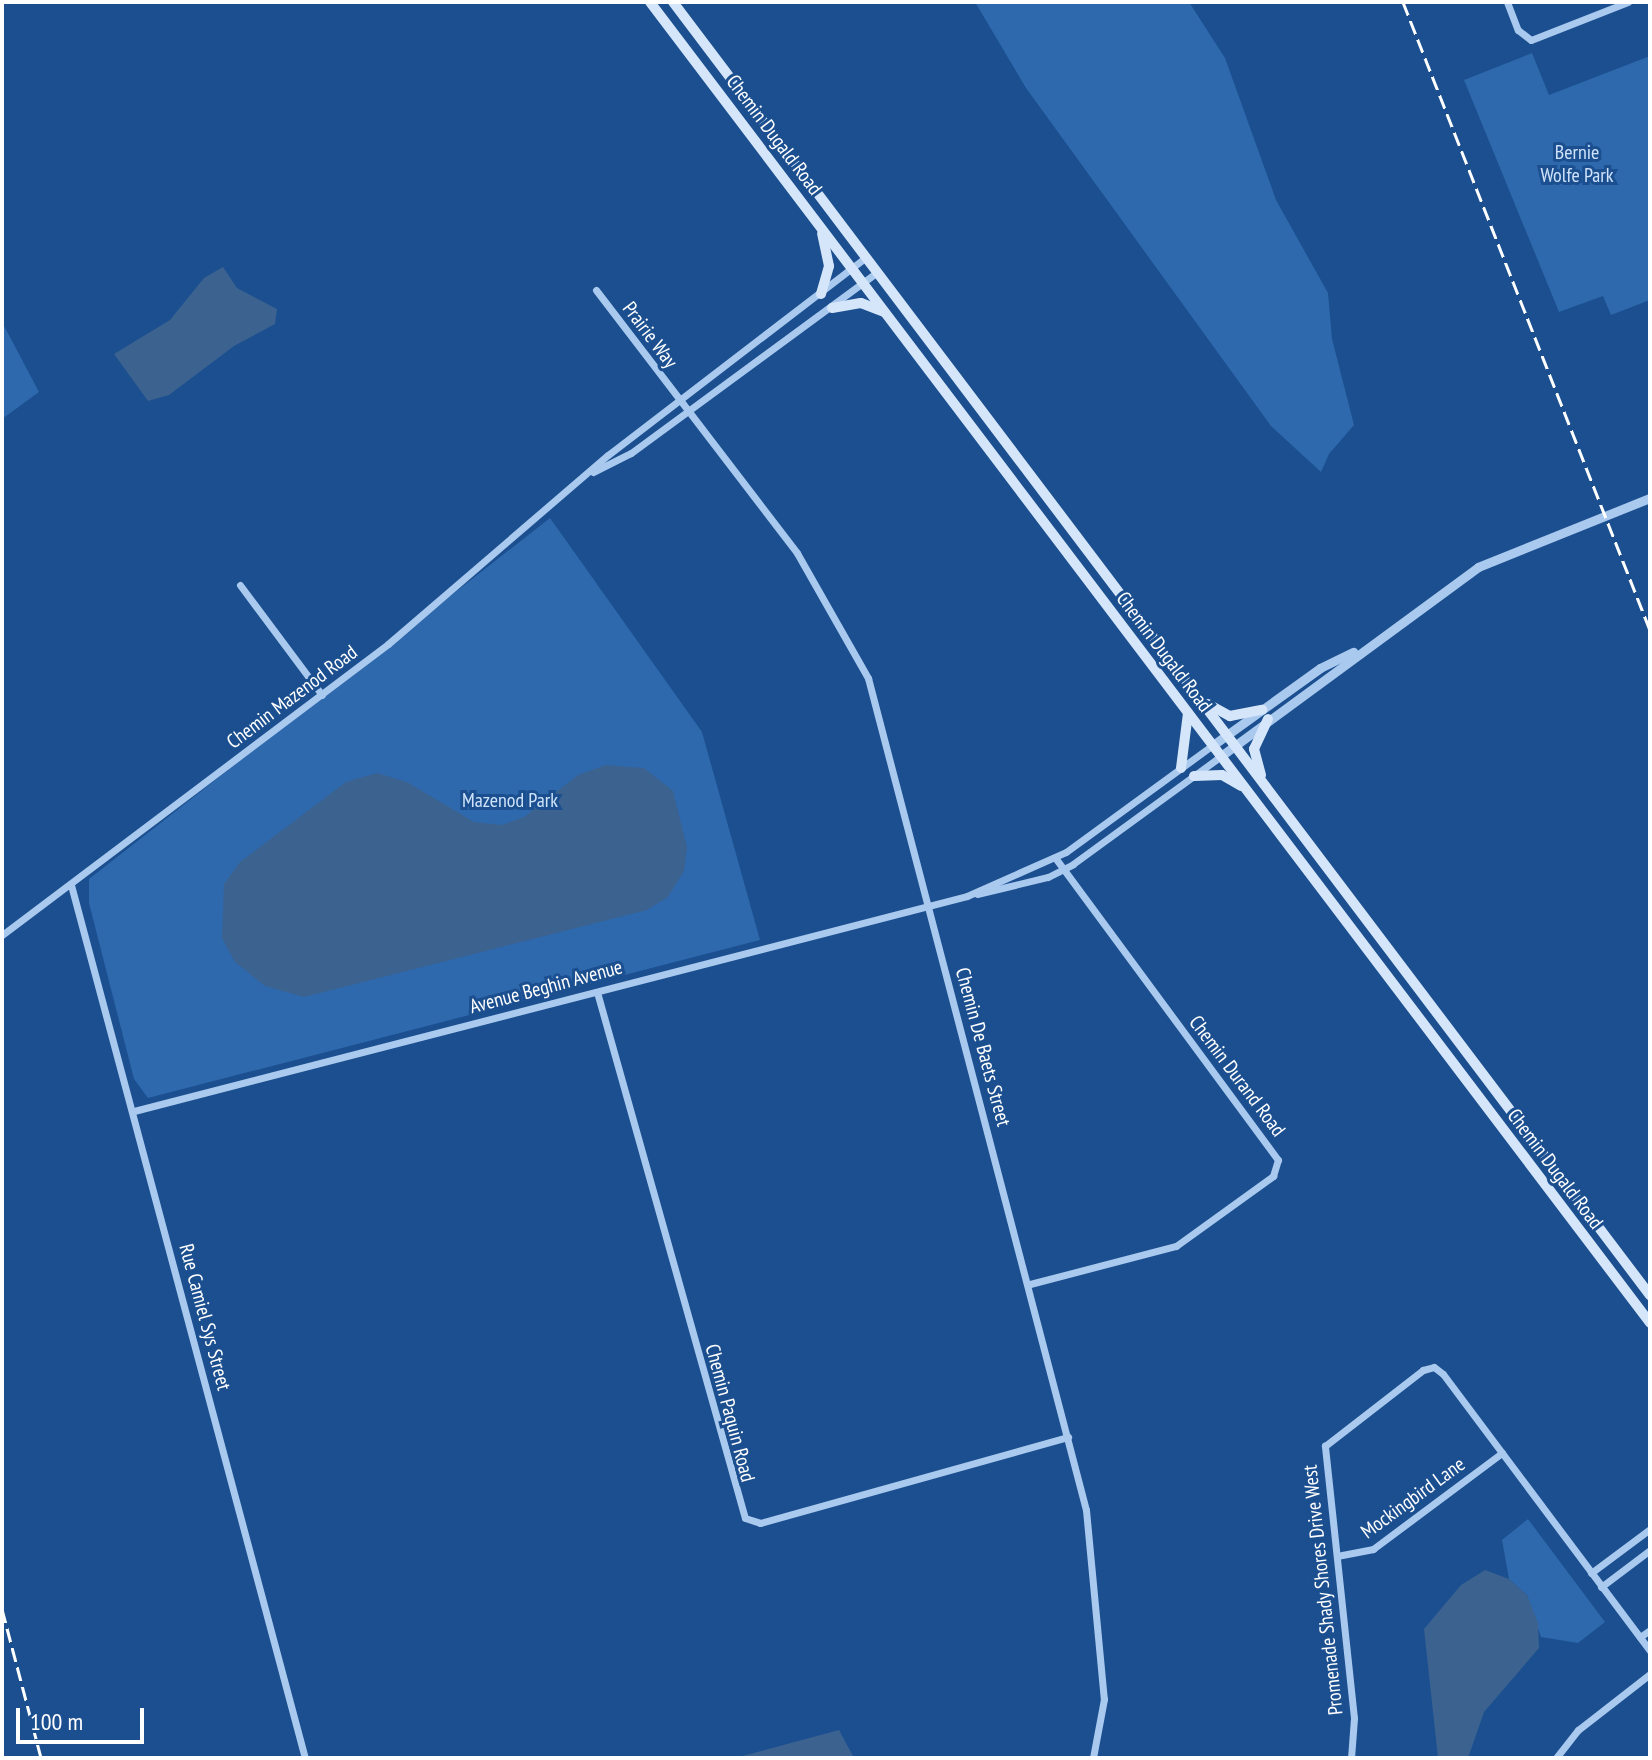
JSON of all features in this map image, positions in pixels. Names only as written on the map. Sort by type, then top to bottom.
[{"type":"main road","name":"Chemin Dugald Road","points":[[650,2],[1650,1323]]},
{"type":"main road","name":"Chemin Dugald Road","points":[[673,2],[1650,1295]]},
{"type":"main road","points":[[817,221],[829,266],[821,294]]},
{"type":"main road","points":[[832,308],[861,303],[887,314]]},
{"type":"main road","points":[[1200,698],[1230,716],[1265,715],[1254,749],[1264,785]]},
{"type":"main road","points":[[1181,768],[1188,713]]},
{"type":"main road","points":[[1194,776],[1222,775],[1244,787]]},
{"type":"street","points":[[1507,2],[1518,30],[1531,40],[1628,2]]},
{"type":"street","name":"Chemin Mazenod Road","points":[[2,935],[322,695],[678,399],[821,294],[866,257]]},
{"type":"street","name":"Chemin Mazenod Road","points":[[591,473],[613,465],[832,308],[877,272]]},
{"type":"street","name":"Prairie Way","points":[[596,290],[678,399]]},
{"type":"street","name":"Chemin De Baets Street","points":[[678,399],[804,563],[868,678],[1030,1284],[1095,1562],[1104,1699],[1093,1758]]},
{"type":"street","points":[[1265,715],[1460,578],[1516,550],[1650,498]]},
{"type":"street","points":[[240,585],[322,695]]},
{"type":"street","name":"Avenue Beghin Avenue","points":[[967,896],[1055,857],[1213,745],[1265,715]]},
{"type":"street","name":"Avenue Beghin Avenue","points":[[134,1111],[1063,870],[1221,756],[1265,715]]},
{"type":"street","name":"Chemin Durand Road","points":[[1030,1284],[1176,1246],[1265,1183],[1278,1160],[1055,857]]},
{"type":"street","name":"Rue Camiel Sys Street","points":[[71,885],[305,1758]]},
{"type":"street","name":"Chemin Paquin Road","points":[[597,992],[745,1518],[760,1523],[1068,1437]]},
{"type":"street","name":"Promenade Shady Shores Drive West","points":[[1351,1758],[1354,1718],[1325,1446],[1423,1370],[1434,1367],[1443,1374],[1650,1651]]},
{"type":"street","name":"Mockingbird Lane","points":[[1337,1556],[1373,1549],[1502,1453]]},
{"type":"street","points":[[1591,1573],[1650,1529]]},
{"type":"street","points":[[1601,1587],[1650,1550]]},
{"type":"street","points":[[1640,1637],[1650,1630]]},
{"type":"street","points":[[1556,1758],[1578,1730],[1650,1674]]},
{"type":"green space","points":[[975,2],[1189,2],[1225,58],[1276,200],[1328,293],[1332,339],[1354,425],[1329,454],[1321,472],[1271,426],[1026,88]]},
{"type":"green space","name":"Bernie Wolfe Park","points":[[1532,53],[1549,95],[1650,56],[1650,300],[1611,315],[1603,296],[1559,312],[1464,80]]},
{"type":"green space","points":[[2,322],[39,392],[2,419]]},
{"type":"green space","name":"Mazenod Park","points":[[550,518],[702,732],[760,940],[148,1098],[134,1079],[89,903],[89,879]]},
{"type":"green space","points":[[1528,1519],[1605,1622],[1578,1643],[1541,1637],[1527,1595],[1509,1579],[1502,1540]]},
{"type":"shaded area","points":[[223,267],[237,288],[277,309],[275,324],[234,346],[169,395],[148,401],[114,354],[170,320],[204,278]]},
{"type":"shaded area","points":[[606,765],[644,768],[673,791],[687,847],[684,871],[668,897],[647,910],[304,997],[265,986],[235,962],[222,938],[224,884],[240,862],[346,782],[377,773],[407,782],[474,822],[502,825],[524,817],[578,775]]},
{"type":"shaded area","points":[[1485,1570],[1509,1579],[1527,1595],[1538,1623],[1539,1648],[1484,1712],[1468,1758],[1438,1758],[1424,1629],[1461,1585]]},
{"type":"shaded area","points":[[839,1730],[854,1758],[735,1758]]},
{"type":"railway","points":[[1403,2],[1650,630]]},
{"type":"railway","points":[[2,1609],[41,1758]]}]
